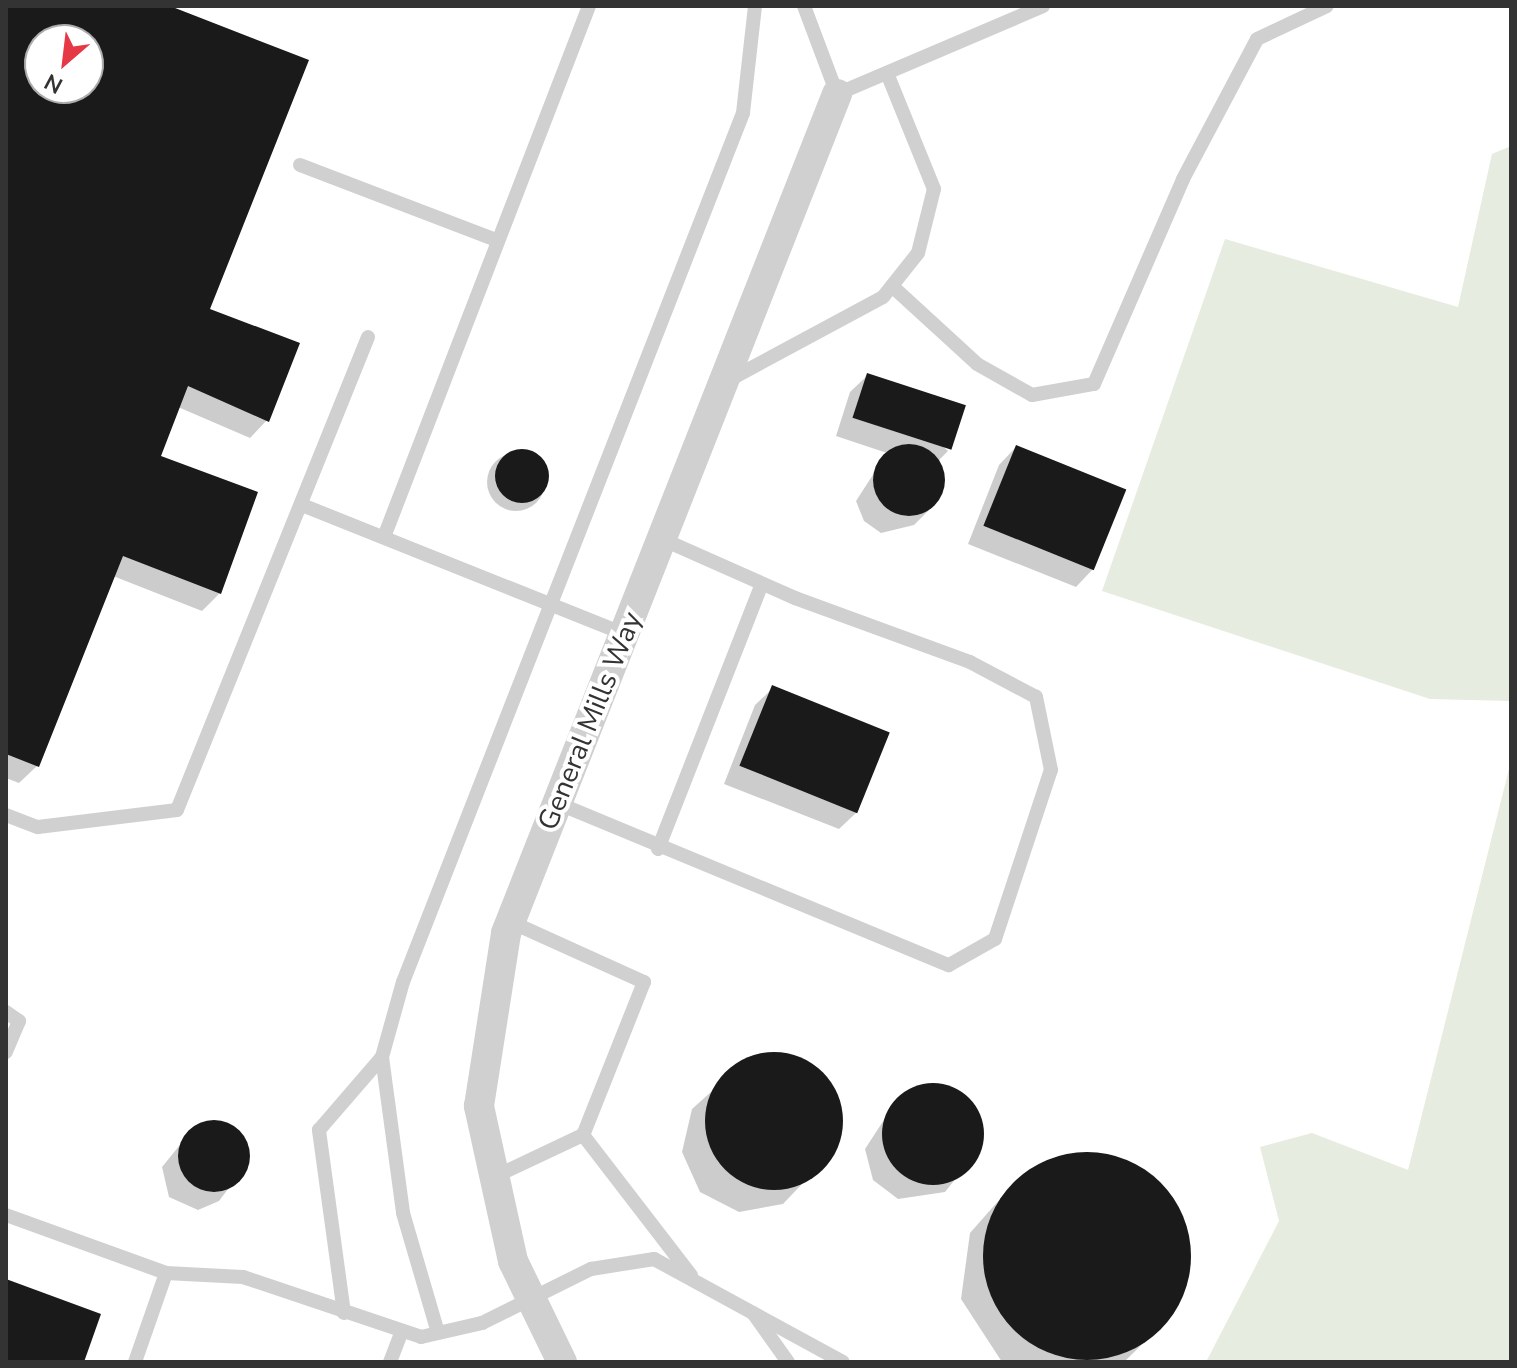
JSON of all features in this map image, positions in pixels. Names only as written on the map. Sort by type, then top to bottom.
[{"type":"street","name":"General Mills Way","points":[[562,1362],[529,1304],[490,1179],[479,1106],[511,922],[837,94]]},
{"type":"lane","points":[[438,1333],[403,1213],[382,1057],[403,982],[554,605],[743,113],[755,6]]},
{"type":"lane","points":[[804,6],[837,94],[1043,6]]},
{"type":"lane","points":[[892,286],[977,364],[1032,395],[1094,384],[1183,179],[1257,39],[1327,6]]},
{"type":"lane","points":[[384,537],[583,7]]},
{"type":"lane","points":[[723,383],[804,344],[892,286],[918,253],[934,189],[887,73]]},
{"type":"lane","points":[[300,165],[496,240]]},
{"type":"lane","points":[[6,815],[38,827],[177,810],[368,337]]},
{"type":"lane","points":[[302,505],[625,634]]},
{"type":"lane","points":[[557,803],[658,849],[949,965],[995,939],[1051,770],[1036,697],[970,662],[762,584],[662,539]]},
{"type":"lane","points":[[658,849],[762,584]]},
{"type":"lane","points":[[490,1179],[583,1135],[644,982],[511,922]]},
{"type":"lane","points":[[6,1012],[19,1021],[6,1052]]},
{"type":"lane","points":[[344,1313],[319,1130],[382,1057]]},
{"type":"lane","points":[[583,1135],[695,1280]]},
{"type":"lane","points":[[6,1215],[166,1273],[243,1277],[402,1331],[438,1333],[529,1304],[591,1269],[654,1259],[751,1309],[843,1362]]},
{"type":"lane","points":[[135,1362],[166,1273]]},
{"type":"lane","points":[[751,1309],[788,1362]]},
{"type":"lane","points":[[390,1362],[402,1331]]},
{"type":"shaded area","points":[[1511,146],[1511,701],[1430,699],[1102,591],[1225,239],[1458,307],[1492,154]]},
{"type":"shaded area","points":[[1511,761],[1511,1362],[1206,1362],[1279,1221],[1260,1147],[1312,1133],[1408,1170]]},
{"type":"building","points":[[6,6],[170,6],[309,60],[210,309],[300,343],[269,422],[188,386],[161,456],[258,492],[221,594],[123,556],[39,767],[6,754]]},
{"type":"building","points":[[867,373],[966,405],[951,450],[852,418]]},
{"type":"building","points":[[916,444],[935,454],[943,466],[943,494],[935,506],[923,514],[902,516],[883,506],[875,494],[873,473],[883,454],[895,446]]},
{"type":"building","points":[[1016,445],[1126,490],[1094,570],[983,526]]},
{"type":"building","points":[[522,449],[541,457],[549,476],[541,495],[522,503],[503,495],[495,476],[503,457]]},
{"type":"building","points":[[772,685],[890,733],[857,813],[739,766]]},
{"type":"building","points":[[774,1052],[800,1057],[823,1072],[838,1095],[843,1121],[838,1147],[823,1170],[800,1185],[774,1190],[748,1185],[725,1170],[710,1147],[705,1121],[710,1095],[725,1072],[748,1057]]},
{"type":"building","points":[[933,1083],[953,1087],[969,1098],[980,1114],[984,1134],[980,1154],[969,1170],[953,1181],[933,1185],[913,1181],[897,1170],[886,1154],[882,1134],[886,1114],[897,1098],[913,1087]]},
{"type":"building","points":[[221,1120],[240,1130],[248,1142],[248,1170],[240,1182],[228,1190],[207,1192],[188,1182],[180,1170],[178,1149],[188,1130],[200,1122]]},
{"type":"building","points":[[1087,1152],[1127,1160],[1161,1182],[1183,1216],[1191,1256],[1183,1296],[1161,1330],[1127,1352],[1087,1360],[1047,1352],[1013,1330],[991,1296],[983,1256],[991,1216],[1013,1182],[1047,1160]]},
{"type":"building","points":[[6,1279],[101,1314],[84,1362],[6,1362]]}]
